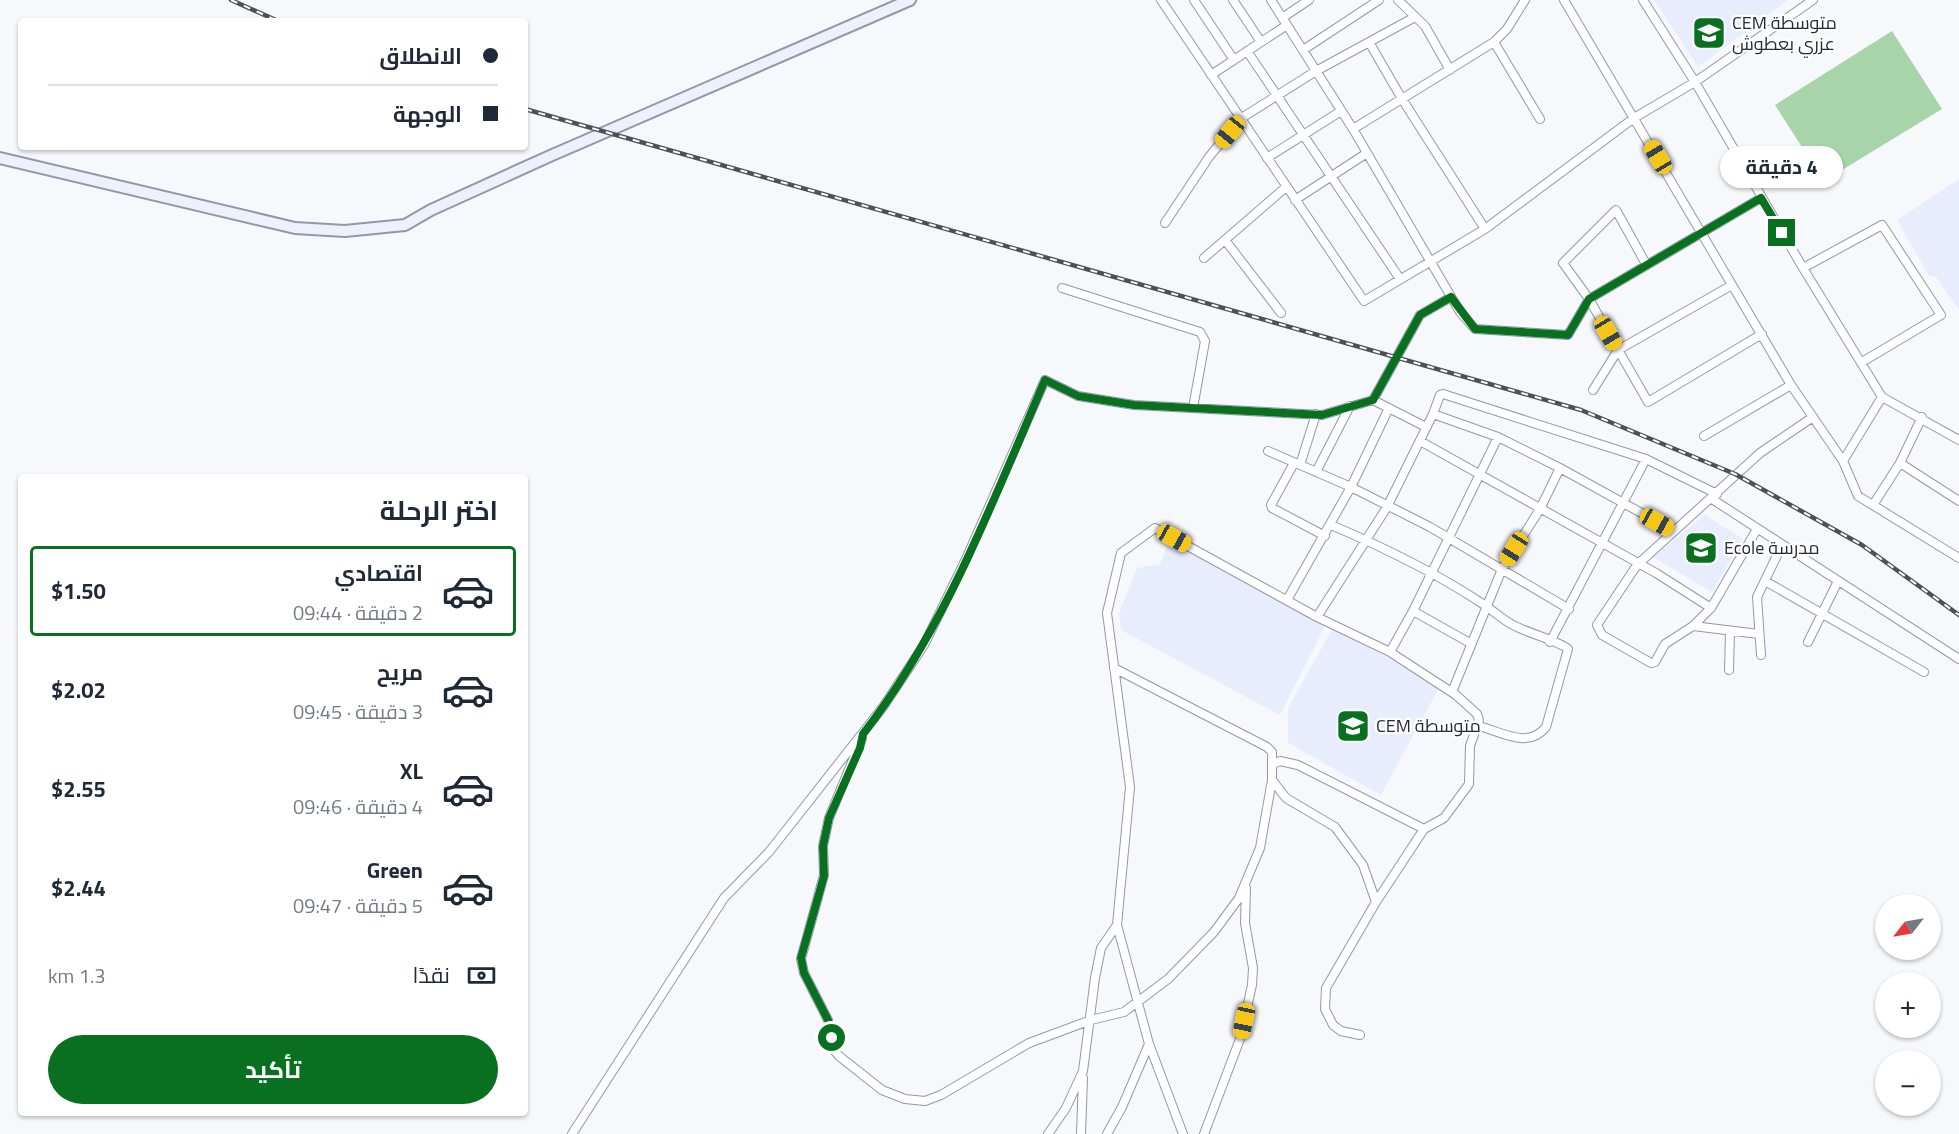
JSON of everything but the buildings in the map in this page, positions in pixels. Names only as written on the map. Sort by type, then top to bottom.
[{"type":"street","points":[[0,158],[295,228],[345,231],[405,225],[440,206],[550,156],[910,0]]},
{"type":"street","points":[[1161,0],[1364,301],[1485,229],[1634,118],[1695,82],[1813,0]]},
{"type":"street","points":[[1194,0],[1234,60]]},
{"type":"street","points":[[1233,0],[1261,42]]},
{"type":"street","points":[[1271,0],[1353,129],[1451,297],[1475,329],[1568,335],[1589,299],[1646,264],[1704,234],[1761,198]]},
{"type":"street","points":[[1211,75],[1261,42],[1309,0]]},
{"type":"street","points":[[1303,50],[1379,0]]},
{"type":"street","points":[[1398,0],[1425,26],[1450,70]]},
{"type":"street","points":[[1353,129],[1494,42],[1507,29],[1525,0]]},
{"type":"street","points":[[1564,0],[1791,385],[1843,461],[1858,496],[1959,558]]},
{"type":"street","points":[[1643,0],[1695,82],[1761,198],[1882,397],[1922,417],[1959,440]]},
{"type":"street","points":[[1165,223],[1209,158],[1240,119],[1316,71],[1415,17]]},
{"type":"street","points":[[1369,42],[1402,99],[1485,229]]},
{"type":"street","points":[[1494,42],[1540,118]]},
{"type":"street","points":[[1247,51],[1400,279]]},
{"type":"street","points":[[1267,159],[1341,111]]},
{"type":"street","points":[[1295,200],[1366,153]]},
{"type":"street","points":[[1204,258],[1286,186]]},
{"type":"street","points":[[1646,264],[1616,210],[1563,263],[1589,299],[1648,402],[1762,334]]},
{"type":"street","points":[[1803,268],[1882,225],[1941,315],[1862,362]]},
{"type":"street","points":[[1225,240],[1281,313]]},
{"type":"street","points":[[1593,390],[1618,350],[1732,285]]},
{"type":"street","points":[[1062,288],[1200,332],[1205,341],[1193,408]]},
{"type":"street","points":[[1373,400],[1420,315],[1451,297]]},
{"type":"street","points":[[572,1134],[724,898],[769,852],[863,734],[924,645],[966,559],[1045,380],[1078,396],[1134,405],[1316,414],[1373,400],[1426,427]]},
{"type":"street","points":[[1704,436],[1791,385]]},
{"type":"street","points":[[1317,617],[1387,507],[1440,395],[1443,394],[1646,459],[1715,496],[1757,529],[1959,659]]},
{"type":"street","points":[[1843,461],[1882,397]]},
{"type":"street","points":[[1316,472],[1350,406]]},
{"type":"street","points":[[1287,600],[1351,488],[1389,408]]},
{"type":"street","points":[[1316,414],[1297,464],[1271,505],[1272,508],[1325,536]]},
{"type":"street","points":[[1433,414],[1498,437],[1560,468],[1674,531]]},
{"type":"street","points":[[1757,529],[1711,608],[1693,626],[1665,644],[1652,663],[1602,635],[1597,625],[1637,565],[1760,453],[1813,417]]},
{"type":"street","points":[[1873,505],[1900,463],[1922,417]]},
{"type":"street","points":[[1390,652],[1413,611],[1498,437]]},
{"type":"street","points":[[1420,441],[1637,565],[1656,573],[1711,608]]},
{"type":"street","points":[[1268,451],[1351,488],[1448,537],[1569,609]]},
{"type":"street","points":[[1550,642],[1646,459]]},
{"type":"street","points":[[1900,463],[1959,501]]},
{"type":"street","points":[[1452,692],[1470,643],[1478,629],[1485,605],[1502,569],[1540,509],[1560,468]]},
{"type":"street","points":[[1331,525],[1365,539],[1430,574],[1485,605],[1498,617],[1550,642],[1564,645],[1568,652],[1546,727],[1539,735],[1527,740],[1479,726]]},
{"type":"street","points":[[1183,1134],[1149,1044],[1117,925],[1130,787],[1107,613],[1121,553],[1155,528],[1317,617],[1390,652],[1452,692],[1477,714],[1479,726],[1470,746],[1469,784],[1444,818],[1424,829],[1330,978],[1324,997],[1325,1009],[1333,1025],[1341,1031],[1360,1035]]},
{"type":"street","points":[[1761,655],[1757,597],[1782,545]]},
{"type":"street","points":[[1765,580],[1924,672]]},
{"type":"street","points":[[1808,642],[1838,581]]},
{"type":"street","points":[[1413,611],[1470,643]]},
{"type":"street","points":[[1693,626],[1760,634]]},
{"type":"street","points":[[1729,670],[1730,631]]},
{"type":"street","points":[[863,734],[860,748],[829,818],[823,846],[824,876],[801,958],[804,973],[828,1020],[833,1049],[839,1056],[882,1090],[905,1099],[925,1101],[941,1095],[1029,1043],[1091,1020],[1124,1012],[1137,1004],[1168,979],[1214,933],[1247,883],[1260,848],[1272,780],[1272,752],[1260,742],[1114,668]]},
{"type":"street","points":[[1273,764],[1280,761],[1298,765],[1424,829]]},
{"type":"street","points":[[1272,780],[1286,798],[1335,827],[1363,865],[1376,903]]},
{"type":"street","points":[[1204,1134],[1240,1039],[1252,985],[1253,968],[1245,923],[1247,883]]},
{"type":"street","points":[[1081,1134],[1083,1071],[1095,978],[1101,948],[1117,925]]},
{"type":"street","points":[[1107,1134],[1122,1107],[1149,1044]]},
{"type":"street","points":[[1047,1134],[1066,1108],[1083,1071]]},
{"type":"shaded area","name":"CEM متوسطة عزري بعطوش","points":[[1654,0],[1788,0],[1698,67]]},
{"type":"shaded area","points":[[1959,179],[1959,310],[1936,277],[1929,276],[1897,220]]},
{"type":"shaded area","name":"Ecole مدرسة","points":[[1705,515],[1743,539],[1712,592],[1653,557]]},
{"type":"shaded area","points":[[1170,537],[1325,626],[1280,715],[1121,630],[1119,613],[1137,568],[1160,564]]},
{"type":"shaded area","name":"CEM متوسطة","points":[[1333,628],[1440,686],[1381,795],[1288,743],[1288,708]]},
{"type":"green space","points":[[1892,31],[1942,109],[1824,181],[1775,105]]},
{"type":"railway","points":[[231,0],[271,18]]},
{"type":"railway","points":[[528,110],[1581,410],[1735,474],[1862,545],[1959,615]]},
{"type":"place","name":"CEM متوسطة عزري بعطوش","points":[[1709,33]]},
{"type":"place","name":"Ecole مدرسة","points":[[1701,548]]},
{"type":"place","name":"CEM متوسطة","points":[[1353,726]]},
{"type":"route","points":[[832,1038],[828,1020],[804,973],[801,958],[824,876],[823,846],[829,818],[860,748],[863,734],[884,707],[924,645],[966,559],[1045,380],[1078,396],[1134,405],[1322,415],[1373,400],[1420,315],[1451,297],[1475,329],[1568,335],[1589,299],[1646,264],[1704,234],[1761,198],[1782,233]]}]
